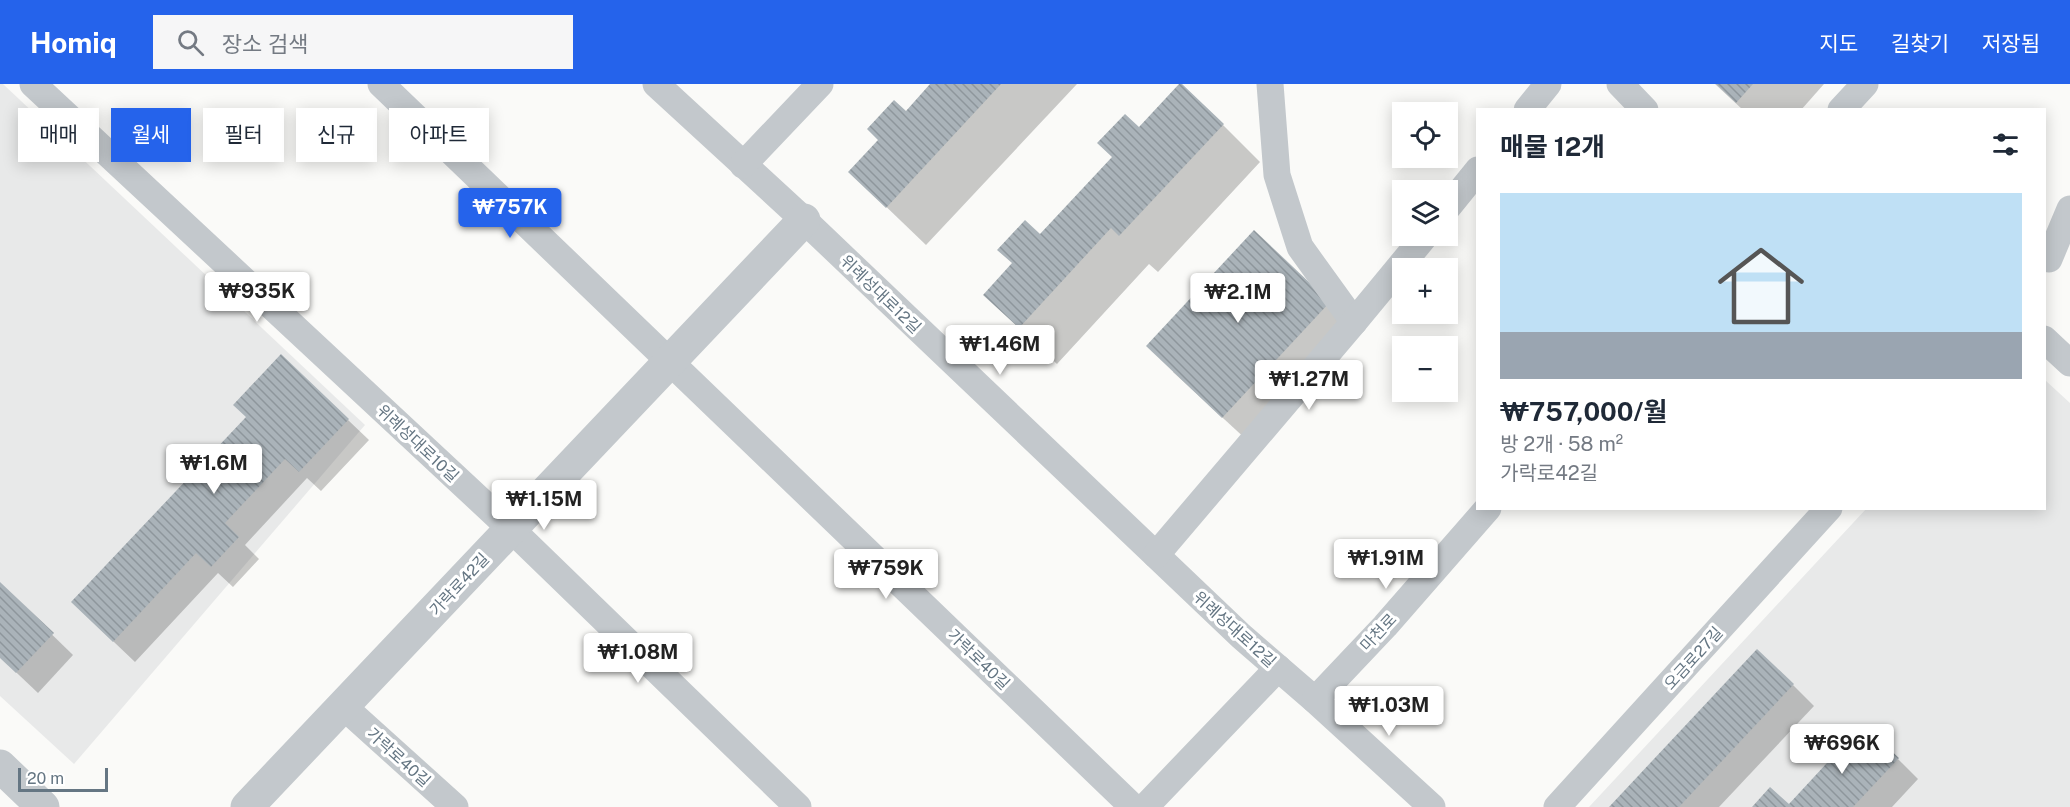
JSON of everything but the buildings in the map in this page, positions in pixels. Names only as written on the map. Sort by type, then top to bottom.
[{"type":"street","name":"위례성대로10길","points":[[33,84],[511,529],[798,807]]},
{"type":"street","points":[[381,84],[670,361]]},
{"type":"street","name":"위례성대로12길","points":[[656,84],[804,220],[1241,636],[1315,700]]},
{"type":"street","points":[[743,165],[820,84]]},
{"type":"street","points":[[1270,84],[1277,175],[1300,247],[1354,322]]},
{"type":"street","points":[[1529,108],[1548,84]]},
{"type":"street","points":[[1620,84],[1643,108]]},
{"type":"street","points":[[1843,108],[1865,84]]},
{"type":"street","points":[[1458,195],[1476,172]]},
{"type":"street","points":[[2049,259],[2070,210]]},
{"type":"street","name":"가락로42길","points":[[247,807],[804,220]]},
{"type":"street","points":[[1156,555],[1417,246]]},
{"type":"street","points":[[2046,341],[2070,363]]},
{"type":"street","name":"가락로40길","points":[[670,361],[1132,807]]},
{"type":"street","name":"마천로","points":[[1315,700],[1486,510]]},
{"type":"street","name":"오금로27길","points":[[1557,807],[1827,510]]},
{"type":"street","points":[[1145,807],[1278,668]]},
{"type":"street","points":[[1315,700],[1415,802]]},
{"type":"street","name":"가락로40길","points":[[343,706],[455,807]]},
{"type":"street","points":[[0,766],[43,807]]},
{"type":"shaded area","points":[[0,84],[3,84],[28,108],[18,108],[18,162],[86,162],[365,425],[74,764],[0,696]]},
{"type":"shaded area","points":[[2046,381],[2070,403],[2070,807],[1589,807],[1865,510],[2046,510]]}]
